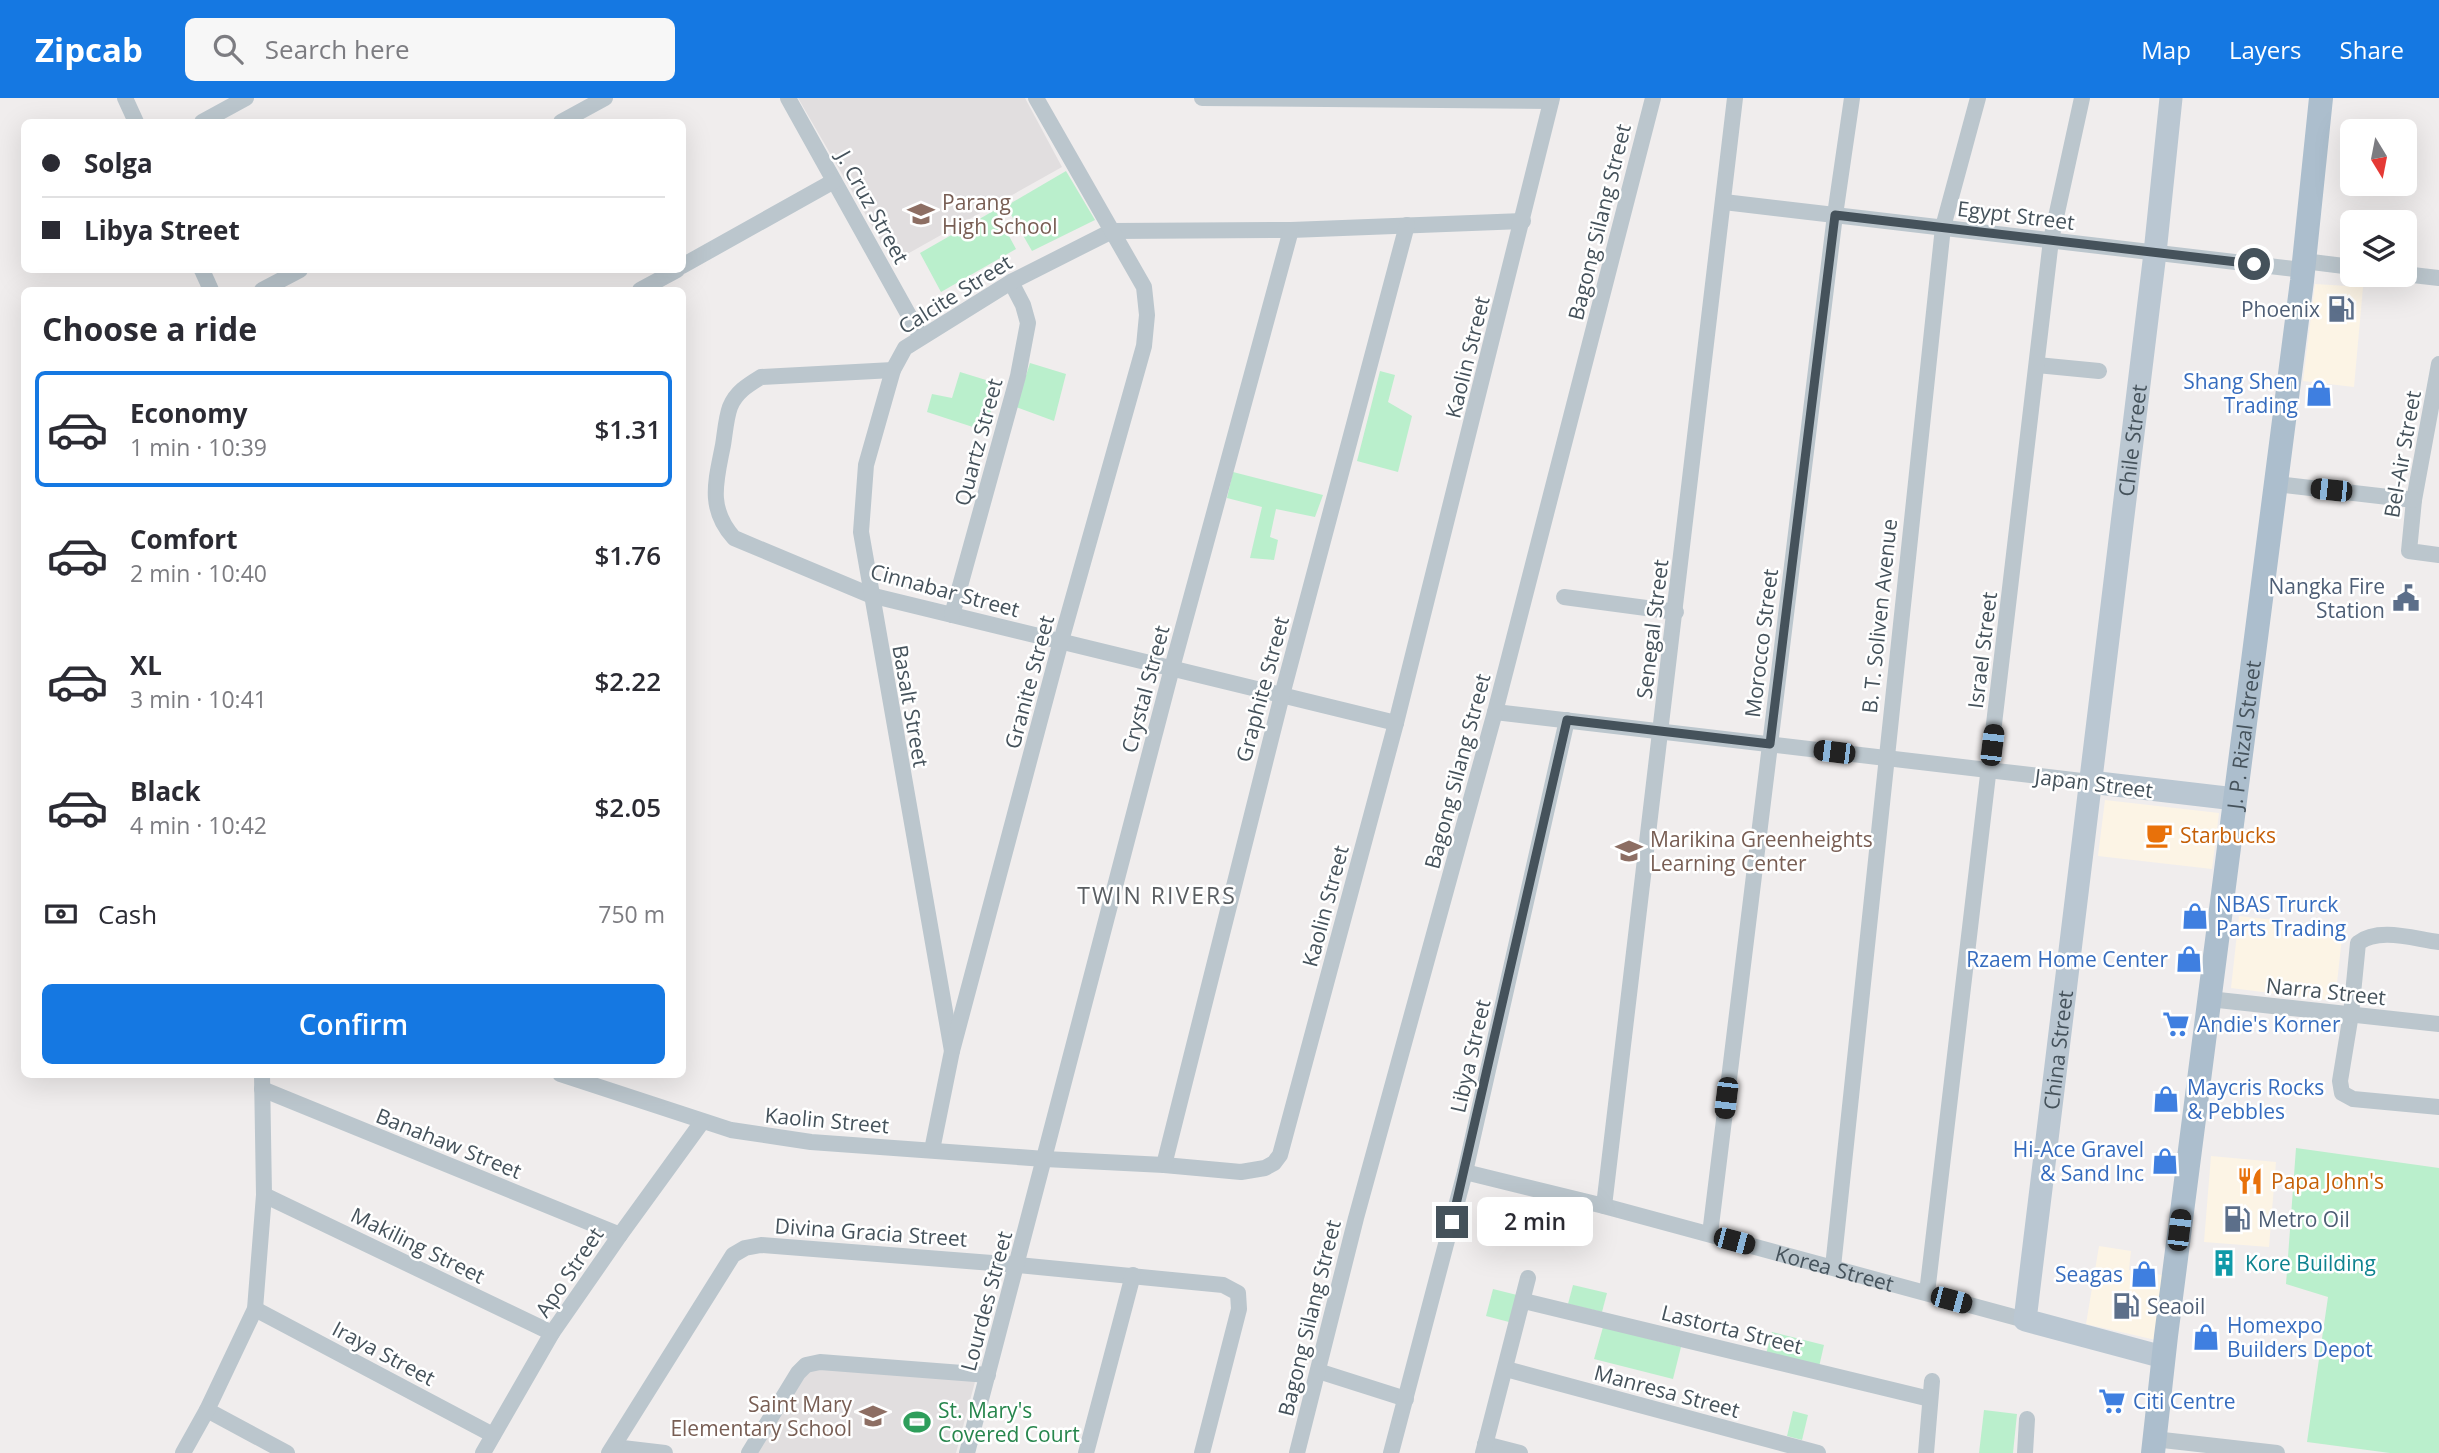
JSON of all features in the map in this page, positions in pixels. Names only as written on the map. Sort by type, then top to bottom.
[{"type":"main road","name":"J. P. Rizal Street","points":[[2154,1446],[2163,1357],[2304,265],[2321,98]]},
{"type":"street","points":[[125,98],[135,119]]},
{"type":"street","points":[[208,119],[246,98]]},
{"type":"street","points":[[566,119],[605,98]]},
{"type":"street","name":"J. Cruz Street","points":[[788,98],[921,337]]},
{"type":"street","name":"Granite Street","points":[[932,1150],[952,1051],[1061,641],[1144,346],[1147,315],[1144,287],[1036,98]]},
{"type":"street","points":[[1202,98],[1552,99]]},
{"type":"street","name":"Bagong Silang Street","points":[[1297,1453],[1356,1218],[1495,712],[1653,98]]},
{"type":"street","name":"Senegal Street","points":[[1604,1206],[1735,98]]},
{"type":"street","name":"Morocco Street","points":[[1710,1234],[1835,215],[1852,98]]},
{"type":"street","name":"B. T. Soliven Avenue","points":[[1833,1267],[1943,227],[1978,98]]},
{"type":"street","name":"Israel Street","points":[[1927,1293],[2052,240],[2082,98]]},
{"type":"street","name":"Chile Street","points":[[2090,782],[2155,253],[2171,98]]},
{"type":"street","name":"Kaolin Street","points":[[571,1078],[702,1122],[767,1137],[1241,1172],[1256,1171],[1274,1163],[1279,1155],[1396,723],[1552,99]]},
{"type":"street","points":[[686,264],[834,181]]},
{"type":"street","name":"Egypt Street","points":[[1724,202],[2155,253],[2340,266]]},
{"type":"street","name":"Calcite Street","points":[[893,370],[905,348],[921,337],[1011,282],[1112,231],[1291,230],[1523,221]]},
{"type":"street","name":"Graphite Street","points":[[1164,1165],[1282,695],[1407,225]]},
{"type":"street","name":"Crystal Street","points":[[1045,1159],[1172,668],[1291,230]]},
{"type":"street","points":[[268,287],[294,273]]},
{"type":"street","points":[[646,287],[671,273]]},
{"type":"street","points":[[2417,275],[2439,278]]},
{"type":"street","name":"Quartz Street","points":[[952,615],[1018,376],[1028,323],[1023,305],[1011,282]]},
{"type":"street","name":"Bel-Air Street","points":[[2439,364],[2431,448],[2414,500],[2409,551],[2439,555]]},
{"type":"street","points":[[2037,365],[2099,371]]},
{"type":"street","name":"Cinnabar Street","points":[[893,370],[761,377],[743,388],[730,406],[715,484],[716,507],[722,524],[734,538],[870,595],[1396,723]]},
{"type":"street","name":"Basalt Street","points":[[893,370],[866,465],[861,532],[952,1051]]},
{"type":"street","points":[[2276,484],[2414,500]]},
{"type":"street","points":[[1564,597],[1676,612]]},
{"type":"street","name":"Japan Street","points":[[1495,712],[2235,799]]},
{"type":"street","name":"Libya Street","points":[[1391,1453],[1465,1172],[1567,720]]},
{"type":"street","name":"China Street","points":[[2025,1320],[2090,782]]},
{"type":"street","points":[[2439,942],[2378,934],[2365,938],[2357,946],[2351,1014],[2340,1081],[2342,1093],[2353,1099],[2439,1107]]},
{"type":"street","name":"Narra Street","points":[[2209,999],[2439,1024]]},
{"type":"street","points":[[183,1453],[207,1410],[255,1308],[264,1195],[262,1082]]},
{"type":"street","name":"Banahaw Street","points":[[262,1082],[620,1235]]},
{"type":"street","name":"Apo Street","points":[[483,1453],[552,1333],[702,1122]]},
{"type":"street","name":"Lourdes Street","points":[[967,1453],[1045,1159]]},
{"type":"street","name":"Korea Street","points":[[1465,1172],[1710,1234],[2163,1357]]},
{"type":"street","name":"Makiling Street","points":[[264,1195],[552,1333]]},
{"type":"street","name":"Divina Gracia Street","points":[[611,1450],[733,1255],[745,1248],[761,1245],[1018,1265],[1223,1285],[1238,1293],[1239,1309],[1202,1453]]},
{"type":"street","points":[[1086,1453],[1133,1275]]},
{"type":"street","points":[[1520,1453],[1484,1449],[1528,1278]]},
{"type":"street","name":"Lastorta Street","points":[[1524,1301],[1930,1399]]},
{"type":"street","name":"Iraya Street","points":[[255,1308],[494,1435]]},
{"type":"street","points":[[749,1453],[798,1373],[806,1365],[820,1362],[988,1375]]},
{"type":"street","name":"Manresa Street","points":[[1506,1369],[1818,1453]]},
{"type":"street","points":[[1318,1371],[1406,1399]]},
{"type":"street","points":[[1926,1453],[1933,1381]]},
{"type":"street","points":[[207,1410],[287,1453]]},
{"type":"street","points":[[2025,1453],[2028,1419]]},
{"type":"street","points":[[2154,1446],[2277,1453]]},
{"type":"street","points":[[611,1450],[665,1453]]},
{"type":"shaded area","name":"Parang High School","points":[[798,98],[1025,98],[1062,167],[893,262]]},
{"type":"shaded area","points":[[2315,284],[2363,287],[2354,387],[2303,381]]},
{"type":"shaded area","name":"Starbucks","points":[[2105,800],[2219,813],[2212,869],[2098,856]]},
{"type":"shaded area","points":[[2239,916],[2343,928],[2335,1001],[2231,988]]},
{"type":"shaded area","points":[[2211,1156],[2276,1162],[2269,1247],[2204,1242]]},
{"type":"shaded area","points":[[2099,1246],[2131,1251],[2129,1270],[2169,1276],[2160,1341],[2086,1324]]},
{"type":"shaded area","name":"Saint Mary Elementary School","points":[[811,1362],[976,1378],[956,1453],[756,1453]]},
{"type":"green space","points":[[1066,171],[1095,220],[1032,251],[1006,206]]},
{"type":"green space","points":[[995,210],[1016,249],[941,292],[920,253]]},
{"type":"green space","points":[[1030,363],[1066,374],[1054,421],[1016,407]]},
{"type":"green space","points":[[1380,371],[1395,375],[1388,402],[1412,416],[1398,472],[1357,461]]},
{"type":"green space","points":[[960,372],[999,384],[985,431],[927,412],[932,394],[952,398]]},
{"type":"green space","points":[[1233,472],[1323,495],[1315,517],[1276,509],[1270,537],[1278,540],[1274,560],[1250,558],[1262,507],[1227,498]]},
{"type":"green space","points":[[2296,1148],[2439,1168],[2439,1453],[2390,1453],[2307,1442],[2328,1297],[2286,1284]]},
{"type":"green space","points":[[1573,1285],[1607,1293],[1602,1312],[1568,1304]]},
{"type":"green space","points":[[1493,1289],[1517,1295],[1509,1322],[1486,1316]]},
{"type":"green space","points":[[1603,1327],[1681,1347],[1673,1379],[1594,1359]]},
{"type":"green space","points":[[1772,1332],[1824,1345],[1819,1367],[1766,1354]]},
{"type":"green space","points":[[1984,1410],[2017,1414],[2013,1453],[1979,1453]]},
{"type":"green space","points":[[1793,1411],[1808,1415],[1802,1440],[1787,1436]]},
{"type":"place","name":"Parang High School","points":[[921,214]]},
{"type":"place","name":"Phoenix","points":[[2341,309]]},
{"type":"place","name":"Shang Shen Trading","points":[[2319,393]]},
{"type":"place","name":"Nangka Fire Station","points":[[2406,598]]},
{"type":"place","name":"Starbucks","points":[[2159,835]]},
{"type":"place","name":"Marikina Greenheights Learning Center","points":[[1629,851]]},
{"type":"place","name":"NBAS Trurck Parts Trading","points":[[2195,916]]},
{"type":"place","name":"Rzaem Home Center","points":[[2189,959]]},
{"type":"place","name":"Andie's Korner","points":[[2176,1024]]},
{"type":"place","name":"Maycris Rocks & Pebbles","points":[[2166,1099]]},
{"type":"place","name":"Hi-Ace Gravel & Sand Inc","points":[[2165,1161]]},
{"type":"place","name":"Papa John's","points":[[2250,1181]]},
{"type":"place","name":"Metro Oil","points":[[2237,1219]]},
{"type":"place","name":"Kore Building","points":[[2224,1263]]},
{"type":"place","name":"Seagas","points":[[2144,1274]]},
{"type":"place","name":"Seaoil","points":[[2126,1306]]},
{"type":"place","name":"Homexpo Builders Depot","points":[[2206,1337]]},
{"type":"place","name":"Citi Centre","points":[[2112,1401]]},
{"type":"place","name":"Saint Mary Elementary School","points":[[873,1416]]},
{"type":"place","name":"St. Mary's Covered Court","points":[[917,1422]]},
{"type":"district","name":"TWIN RIVERS","points":[[1157,895]]},
{"type":"route","points":[[1452,1222],[1567,720],[1770,744],[1835,215],[2254,264]]}]
